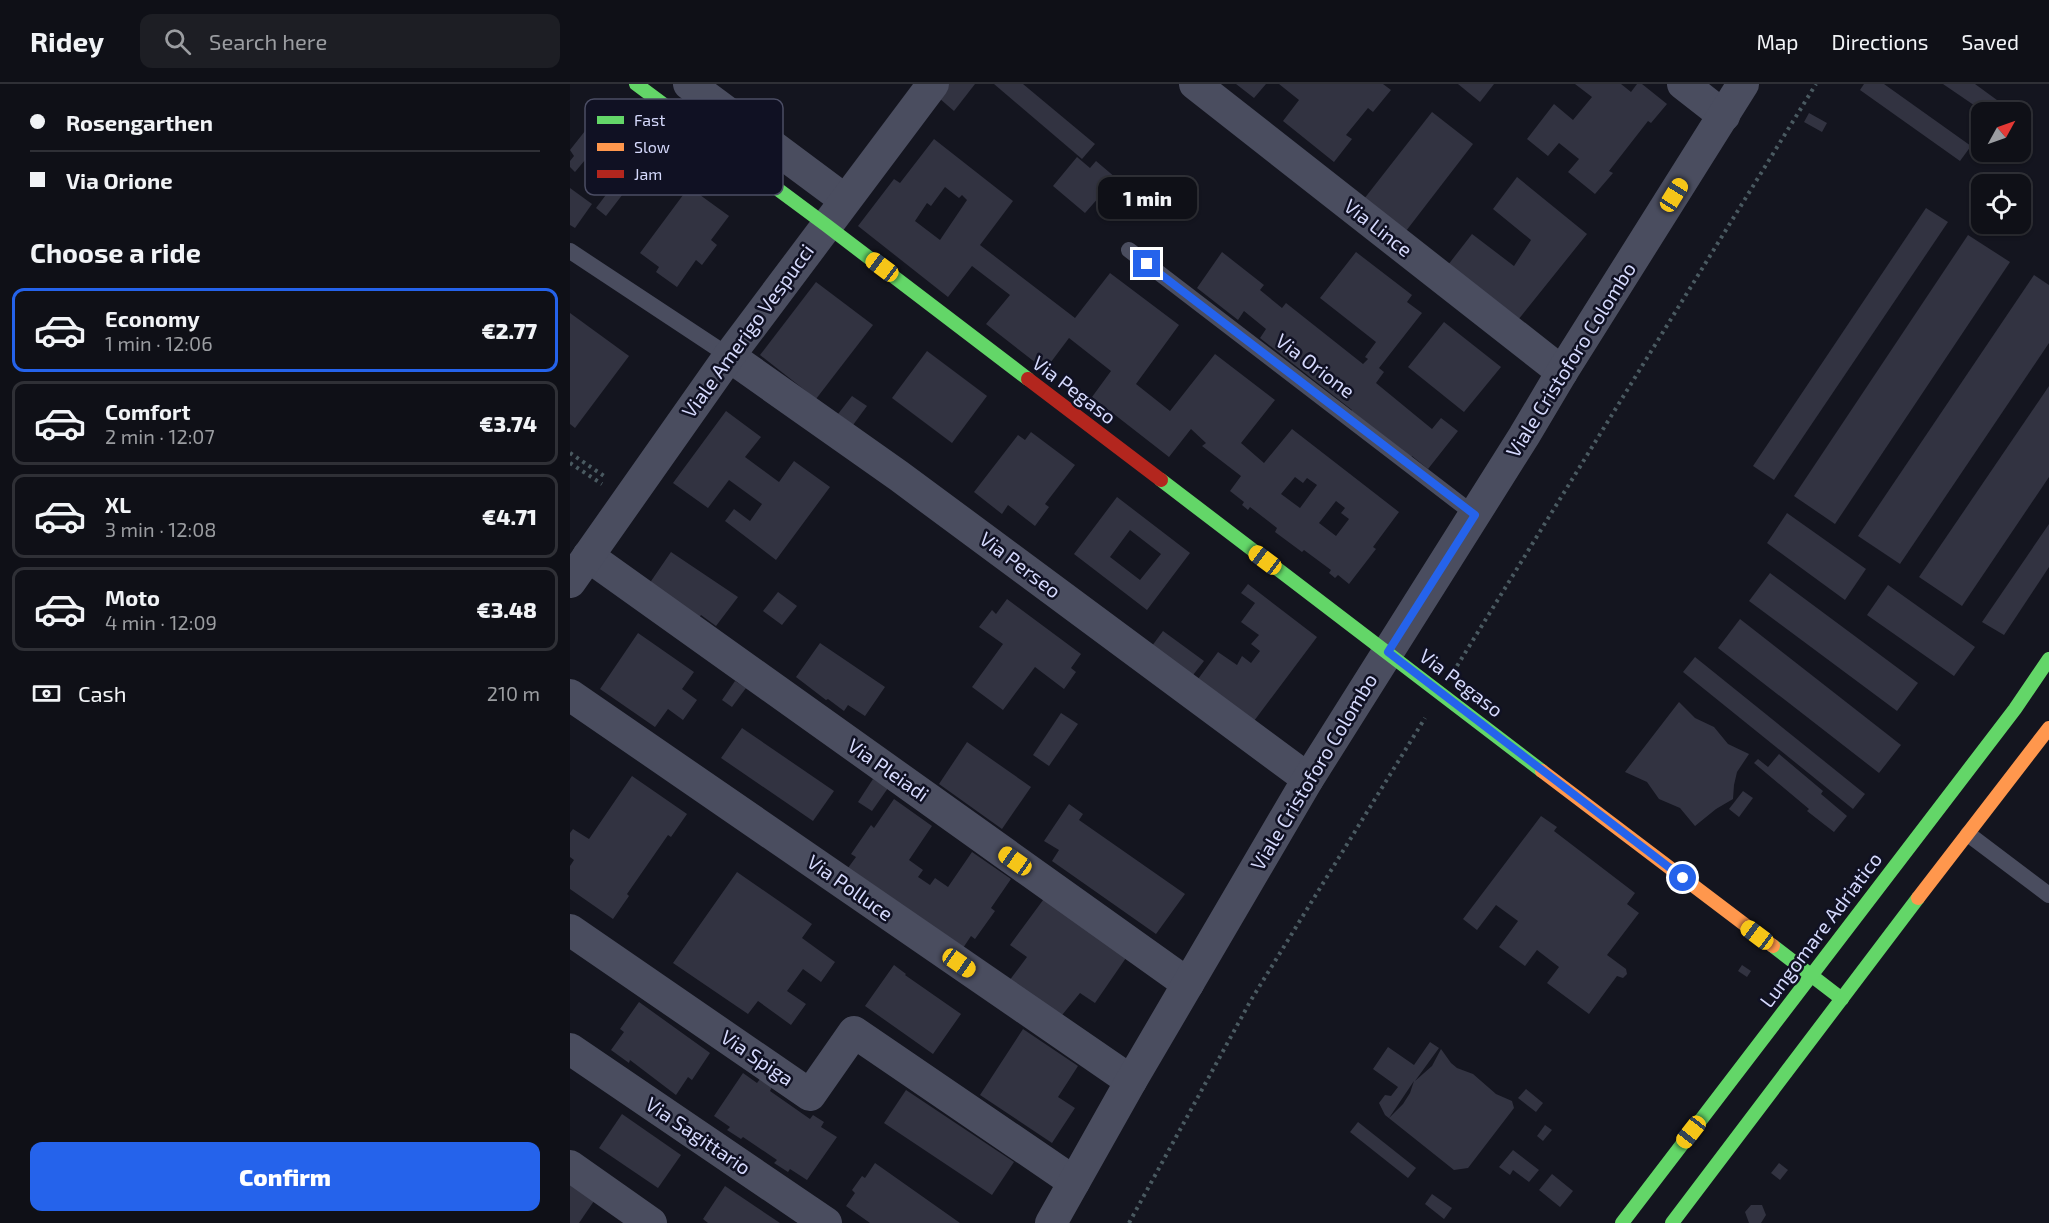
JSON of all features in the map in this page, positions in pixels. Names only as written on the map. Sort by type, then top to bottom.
[{"type":"street","name":"Via Pegaso","points":[[636,84],[656,99]]},
{"type":"street","points":[[689,84],[709,99]]},
{"type":"street","name":"Viale Amerigo Vespucci","points":[[570,582],[628,496],[729,356],[933,84]]},
{"type":"street","name":"Via Lince","points":[[1195,84],[1562,372]]},
{"type":"street","points":[[1683,84],[1724,116]]},
{"type":"street","name":"Viale Cristoforo Colombo","points":[[1051,1223],[1308,779],[1743,84]]},
{"type":"street","points":[[783,153],[846,200]]},
{"type":"street","name":"Via Pegaso","points":[[783,193],[1842,999]]},
{"type":"street","name":"Via Perseo","points":[[729,356],[899,476],[1308,779]]},
{"type":"street","name":"Via Pleiadi","points":[[588,556],[1188,984]]},
{"type":"street","name":"Lungomare Adriatico","points":[[1622,1223],[2015,709],[2049,659]]},
{"type":"street","name":"Via Polluce","points":[[570,695],[1131,1082]]},
{"type":"street","points":[[1672,1223],[2049,728]]},
{"type":"street","name":"Via Spiga","points":[[570,930],[810,1095],[854,1032],[1074,1182]]},
{"type":"street","name":"Via Sagittario","points":[[570,1049],[826,1223]]},
{"type":"street","points":[[570,1166],[651,1223]]},
{"type":"lane","name":"Via Orione","points":[[1129,250],[1475,515]]},
{"type":"lane","points":[[570,251],[729,356]]},
{"type":"lane","points":[[1968,834],[2049,895]]},
{"type":"path","points":[[1454,672],[1816,84]]},
{"type":"path","points":[[570,453],[628,496]]},
{"type":"path","points":[[570,463],[628,496]]},
{"type":"path","points":[[1129,1223],[1251,1000],[1429,712]]},
{"type":"building","points":[[949,84],[975,84],[954,111],[939,98]]},
{"type":"building","points":[[994,84],[1023,84],[1095,144],[1082,159]]},
{"type":"building","points":[[1236,84],[1266,84],[1254,98]]},
{"type":"building","points":[[1279,84],[1383,84],[1391,90],[1373,112],[1368,108],[1346,135],[1352,139],[1334,162],[1283,121],[1299,100]]},
{"type":"building","points":[[1458,84],[1494,84],[1480,102]]},
{"type":"building","points":[[1575,84],[1621,84],[1631,92],[1637,84],[1642,84],[1667,104],[1651,123],[1648,121],[1609,171],[1613,173],[1595,194],[1568,172],[1579,159],[1559,143],[1548,156],[1527,139],[1554,104],[1573,120],[1592,97]]},
{"type":"building","points":[[1864,84],[1884,84],[1971,146],[1960,161],[1860,90]]},
{"type":"building","points":[[1943,84],[1975,84],[2000,102],[1971,103]]},
{"type":"building","points":[[1432,112],[1473,144],[1406,231],[1364,199]]},
{"type":"building","points":[[1809,113],[1827,123],[1822,132],[1804,122]]},
{"type":"building","points":[[585,131],[585,160],[575,172],[570,167],[570,161],[574,156],[570,150]]},
{"type":"building","points":[[934,139],[1013,201],[980,245],[1075,318],[1110,273],[1179,325],[1136,384],[1170,411],[1215,354],[1275,400],[1241,443],[1264,463],[1292,429],[1399,512],[1373,547],[1376,549],[1349,584],[1338,575],[1335,578],[1329,573],[1331,570],[1275,532],[1277,528],[1250,507],[1248,510],[1242,505],[1244,502],[1230,491],[1241,476],[1202,446],[1206,443],[1191,429],[1169,457],[1092,397],[1111,371],[1069,338],[1045,370],[986,324],[1010,295],[972,266],[948,297],[858,226],[894,179],[900,183]],"holes":[[[945,187],[959,198],[962,195],[967,200],[940,240],[915,221],[927,203],[931,206]],[[1295,477],[1303,483],[1307,478],[1317,485],[1300,508],[1281,494]],[[1336,501],[1345,508],[1341,513],[1349,519],[1336,536],[1319,523]]]},
{"type":"building","points":[[1077,157],[1090,168],[1096,161],[1116,178],[1085,213],[1053,186]]},
{"type":"building","points":[[1517,177],[1587,234],[1518,320],[1448,265],[1472,234],[1514,266],[1531,240],[1493,209]]},
{"type":"building","points":[[570,188],[592,204],[575,228],[570,225]]},
{"type":"building","points":[[606,195],[622,195],[606,216],[596,208]]},
{"type":"building","points":[[683,195],[700,195],[729,216],[711,240],[717,245],[702,265],[696,260],[677,287],[656,272],[659,267],[640,253]]},
{"type":"building","points":[[1926,208],[1948,222],[1774,480],[1753,466]]},
{"type":"building","points":[[1968,235],[2010,262],[1835,524],[1794,496]]},
{"type":"building","points":[[1222,252],[1264,285],[1260,290],[1282,308],[1286,303],[1363,364],[1368,359],[1365,357],[1376,342],[1320,298],[1356,252],[1412,295],[1407,302],[1422,313],[1379,368],[1384,372],[1376,383],[1432,429],[1441,418],[1458,431],[1428,469],[1412,456],[1409,460],[1350,414],[1352,410],[1260,338],[1266,329],[1244,311],[1238,320],[1197,288]]},
{"type":"building","points":[[2034,275],[2049,285],[2049,343],[1900,564],[1858,536]]},
{"type":"building","points":[[816,282],[873,325],[816,399],[760,355]]},
{"type":"building","points":[[570,313],[629,356],[575,428],[570,424]]},
{"type":"building","points":[[1444,322],[1501,367],[1464,412],[1408,367]]},
{"type":"building","points":[[927,351],[987,396],[952,443],[892,398]]},
{"type":"building","points":[[2049,386],[2049,477],[1962,606],[1919,577]]},
{"type":"building","points":[[852,396],[867,406],[853,425],[838,414]]},
{"type":"building","points":[[726,411],[761,437],[745,457],[779,482],[794,461],[830,487],[776,560],[725,521],[734,509],[750,521],[762,504],[729,480],[708,508],[673,483]]},
{"type":"building","points":[[1031,432],[1075,465],[1045,504],[1049,507],[1035,526],[1008,505],[1002,514],[974,492],[1018,435],[1025,440]]},
{"type":"building","points":[[1117,497],[1190,553],[1147,610],[1074,554]],"holes":[[[1130,530],[1161,554],[1140,580],[1110,557]]]},
{"type":"building","points":[[1787,513],[1866,569],[1845,600],[1767,543]]},
{"type":"building","points":[[2049,524],[2049,567],[2004,635],[1982,622]]},
{"type":"building","points":[[671,552],[738,597],[716,626],[701,615],[696,622],[647,587]]},
{"type":"building","points":[[1770,573],[1918,683],[1897,711],[1749,601]]},
{"type":"building","points":[[1248,584],[1317,637],[1254,721],[1198,679],[1218,652],[1237,665],[1242,656],[1251,663],[1260,651],[1251,644],[1259,635],[1241,622],[1255,603],[1241,593]]},
{"type":"building","points":[[1888,585],[1975,647],[1954,676],[1867,615]]},
{"type":"building","points":[[778,592],[797,606],[782,625],[763,611]]},
{"type":"building","points":[[1007,599],[1081,654],[1071,668],[1076,672],[1064,689],[1035,667],[1003,710],[972,687],[1003,644],[979,627],[992,610],[996,614]]},
{"type":"building","points":[[1740,619],[1901,745],[1879,773],[1718,648]]},
{"type":"building","points":[[1163,631],[1204,661],[1193,675],[1152,646]]},
{"type":"building","points":[[638,633],[694,672],[682,689],[697,700],[683,720],[668,709],[655,727],[600,689]]},
{"type":"building","points":[[820,643],[885,687],[865,716],[848,705],[844,711],[796,677]]},
{"type":"building","points":[[1695,657],[1865,794],[1853,809],[1683,672]]},
{"type":"building","points":[[735,681],[746,688],[732,707],[722,700]]},
{"type":"building","points":[[1679,702],[1695,718],[1714,727],[1728,744],[1749,754],[1737,772],[1733,799],[1695,826],[1680,808],[1659,799],[1647,782],[1625,772]]},
{"type":"building","points":[[1061,713],[1078,724],[1049,766],[1033,755]]},
{"type":"building","points":[[742,728],[834,791],[813,821],[721,758]]},
{"type":"building","points":[[967,742],[1031,787],[1002,829],[939,784]]},
{"type":"building","points":[[1779,754],[1823,791],[1821,794],[1847,816],[1834,832],[1754,763],[1758,759],[1768,767]]},
{"type":"building","points":[[632,776],[687,814],[671,837],[668,835],[627,894],[629,896],[613,919],[570,889],[570,866],[574,860],[570,857],[570,833],[573,829],[589,839]]},
{"type":"building","points":[[873,779],[888,788],[872,811],[858,802]]},
{"type":"building","points":[[1743,791],[1753,798],[1739,817],[1729,809]]},
{"type":"building","points":[[894,799],[932,826],[909,860],[923,870],[918,877],[930,885],[935,878],[948,887],[972,852],[1011,879],[991,908],[995,911],[975,939],[971,936],[961,951],[845,872],[856,857],[851,854],[871,825],[874,828]]},
{"type":"building","points":[[1069,804],[1083,814],[1079,820],[1185,894],[1156,934],[1052,861],[1059,850],[1044,841]]},
{"type":"building","points":[[1541,816],[1557,827],[1554,831],[1635,893],[1627,904],[1639,913],[1607,955],[1626,969],[1627,974],[1623,978],[1617,976],[1589,1014],[1547,983],[1559,967],[1537,950],[1525,966],[1499,947],[1518,921],[1496,905],[1477,930],[1463,919]]},
{"type":"building","points":[[737,872],[812,924],[802,938],[835,962],[821,982],[803,969],[787,991],[806,1004],[791,1025],[758,1001],[748,1014],[673,963]]},
{"type":"building","points":[[1046,896],[1128,955],[1095,1003],[1080,993],[1058,1020],[1009,981],[1027,957],[1010,945]]},
{"type":"building","points":[[894,965],[961,1014],[933,1054],[865,1006]]},
{"type":"building","points":[[1742,965],[1751,971],[1747,977],[1738,971]]},
{"type":"building","points":[[639,1002],[710,1053],[692,1080],[688,1077],[676,1095],[630,1060],[629,1063],[611,1050],[624,1032],[620,1029]]},
{"type":"building","points":[[1023,1029],[1078,1066],[1058,1097],[1075,1108],[1052,1143],[980,1095]]},
{"type":"building","points":[[1430,1042],[1439,1048],[1415,1081],[1432,1066],[1441,1049],[1457,1068],[1473,1074],[1496,1094],[1512,1101],[1514,1108],[1468,1168],[1454,1170],[1385,1115],[1379,1103],[1385,1095],[1391,1096],[1398,1087],[1373,1069],[1388,1047],[1414,1065]],"holes":[[[1414,1081],[1403,1104],[1389,1118]]]},
{"type":"building","points":[[743,1073],[757,1083],[760,1079],[772,1087],[770,1091],[810,1119],[813,1115],[824,1122],[821,1127],[837,1137],[807,1180],[790,1169],[788,1172],[774,1163],[777,1160],[743,1137],[741,1139],[727,1130],[730,1127],[714,1116]]},
{"type":"building","points":[[1526,1089],[1543,1103],[1536,1112],[1518,1098]]},
{"type":"building","points":[[906,1090],[1014,1162],[992,1195],[884,1123]]},
{"type":"building","points":[[622,1114],[681,1155],[658,1188],[599,1148]]},
{"type":"building","points":[[1358,1122],[1416,1168],[1408,1178],[1350,1132]]},
{"type":"building","points":[[1545,1125],[1552,1130],[1543,1141],[1537,1136]]},
{"type":"building","points":[[1513,1150],[1539,1170],[1529,1182],[1513,1170],[1510,1175],[1499,1167]]},
{"type":"building","points":[[875,1163],[960,1223],[870,1223],[846,1206],[855,1193],[852,1190],[862,1176],[865,1178]]},
{"type":"building","points":[[1779,1163],[1788,1170],[1780,1180],[1771,1173]]},
{"type":"building","points":[[1552,1174],[1573,1191],[1560,1207],[1539,1190]]},
{"type":"building","points":[[570,1184],[594,1201],[579,1223],[570,1223]]},
{"type":"building","points":[[725,1186],[780,1223],[708,1223],[703,1219]]},
{"type":"building","points":[[1432,1194],[1452,1208],[1444,1219],[1425,1204]]},
{"type":"building","points":[[1751,1205],[1762,1205],[1766,1215],[1761,1223],[1749,1223],[1745,1212]]},
{"type":"traffic: fast","points":[[636,84],[656,99]]},
{"type":"traffic: fast","points":[[783,193],[1028,379]]},
{"type":"traffic: fast","points":[[1161,480],[1542,771]]},
{"type":"traffic: fast","points":[[1622,1223],[2015,709],[2049,659]]},
{"type":"traffic: fast","points":[[1672,1223],[1918,898]]},
{"type":"traffic: fast","points":[[1773,946],[1842,999]]},
{"type":"traffic: slow","points":[[1918,898],[2049,728]]},
{"type":"traffic: slow","points":[[1542,771],[1773,946]]},
{"type":"traffic: jam","points":[[1028,379],[1161,480]]},
{"type":"route","points":[[1147,264],[1475,515],[1388,652],[1683,878]]}]
